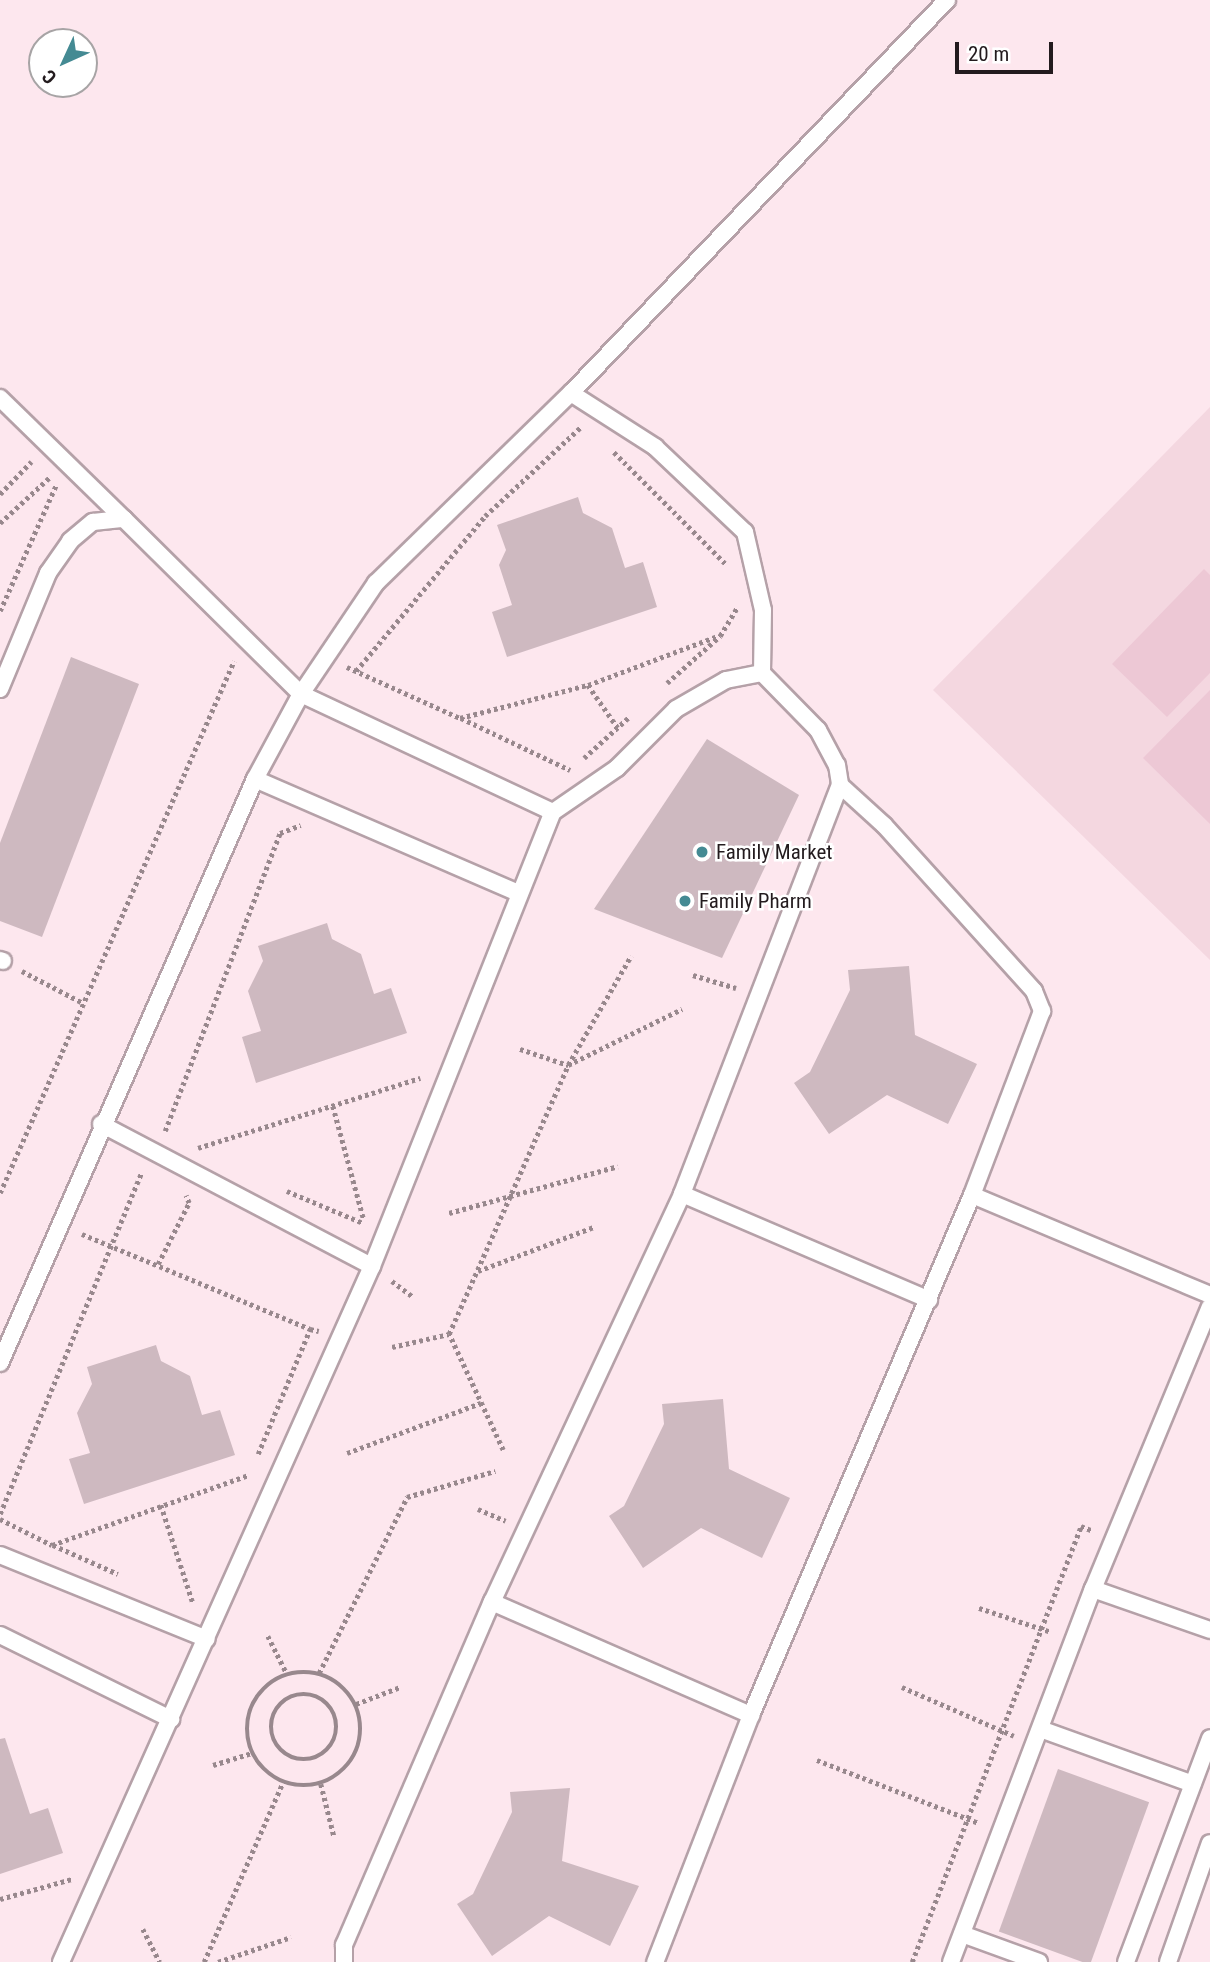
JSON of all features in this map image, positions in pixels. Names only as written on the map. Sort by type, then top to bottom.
[{"type":"lane","points":[[0,1363],[101,1124],[255,779],[301,694],[376,583],[571,393],[947,0]]},
{"type":"lane","points":[[343,1961],[344,1945],[492,1602],[682,1194],[840,785],[837,765],[818,730],[762,673],[763,610],[745,532],[655,447],[571,393]]},
{"type":"lane","points":[[0,398],[301,694],[553,812]]},
{"type":"lane","points":[[0,689],[48,573],[70,541],[93,522],[124,519]]},
{"type":"lane","points":[[61,1962],[172,1719],[372,1266],[553,812],[617,768],[676,709],[726,680],[762,673]]},
{"type":"lane","points":[[255,779],[344,814],[519,893]]},
{"type":"lane","points":[[655,1962],[751,1715],[972,1195],[1042,1010],[1034,991],[884,825],[840,785]]},
{"type":"lane","points":[[101,1124],[372,1266]]},
{"type":"lane","points":[[682,1194],[929,1300]]},
{"type":"lane","points":[[972,1195],[1210,1295]]},
{"type":"lane","points":[[951,1962],[1040,1737],[1093,1589],[1210,1307]]},
{"type":"lane","points":[[0,1555],[207,1639]]},
{"type":"lane","points":[[1093,1589],[1210,1630]]},
{"type":"lane","points":[[492,1602],[751,1715]]},
{"type":"lane","points":[[0,1635],[172,1719]]},
{"type":"lane","points":[[1040,1737],[1192,1784]]},
{"type":"lane","points":[[1126,1962],[1210,1738]]},
{"type":"lane","points":[[1168,1962],[1210,1843]]},
{"type":"lane","points":[[962,1934],[1039,1962]]},
{"type":"path","points":[[356,671],[485,516],[586,424]]},
{"type":"path","points":[[605,443],[732,570]]},
{"type":"path","points":[[0,494],[47,444]]},
{"type":"path","points":[[0,523],[66,462]]},
{"type":"path","points":[[0,611],[66,462]]},
{"type":"path","points":[[659,691],[720,636],[737,607],[736,595]]},
{"type":"path","points":[[460,718],[588,685],[720,636]]},
{"type":"path","points":[[0,1193],[244,637]]},
{"type":"path","points":[[325,658],[571,770]]},
{"type":"path","points":[[588,685],[618,728]]},
{"type":"path","points":[[533,803],[638,709]]},
{"type":"path","points":[[172,1141],[163,1136],[280,833],[308,825]]},
{"type":"path","points":[[503,1451],[449,1334],[568,1065],[631,956]]},
{"type":"path","points":[[1,961],[83,1003]]},
{"type":"path","points":[[693,975],[758,994]]},
{"type":"path","points":[[520,1049],[568,1065],[682,1009]]},
{"type":"path","points":[[203,1156],[190,1150],[423,1077],[418,1090]]},
{"type":"path","points":[[333,1106],[365,1224],[372,1266]]},
{"type":"path","points":[[449,1213],[509,1199],[618,1166]]},
{"type":"path","points":[[0,1514],[138,1173],[153,1171]]},
{"type":"path","points":[[159,1264],[189,1202],[183,1186]]},
{"type":"path","points":[[278,1187],[365,1224]]},
{"type":"path","points":[[365,1224],[369,1214]]},
{"type":"path","points":[[477,1271],[594,1227]]},
{"type":"path","points":[[110,1243],[310,1329],[340,1338]]},
{"type":"path","points":[[244,1487],[310,1329]]},
{"type":"path","points":[[392,1347],[449,1334]]},
{"type":"path","points":[[347,1453],[481,1403]]},
{"type":"path","points":[[320,1673],[407,1497],[495,1471]]},
{"type":"path","points":[[0,1519],[52,1545],[249,1475]]},
{"type":"path","points":[[161,1505],[192,1605],[197,1594]]},
{"type":"path","points":[[912,1962],[1081,1526],[1114,1539]]},
{"type":"path","points":[[979,1608],[1075,1641]]},
{"type":"path","points":[[268,1636],[287,1674]]},
{"type":"path","points":[[320,1673],[347,1691],[356,1704],[361,1720],[356,1752],[348,1766],[321,1784],[283,1782],[261,1767],[252,1753],[247,1737],[251,1705],[260,1691],[287,1674],[320,1673]]},
{"type":"path","points":[[356,1704],[400,1687]]},
{"type":"path","points":[[902,1687],[1001,1731],[1040,1737]]},
{"type":"path","points":[[316,1695],[335,1712],[336,1738],[318,1757],[292,1758],[274,1741],[273,1715],[290,1696],[316,1695]]},
{"type":"path","points":[[213,1765],[252,1753]]},
{"type":"path","points":[[817,1760],[1003,1832]]},
{"type":"path","points":[[204,1962],[283,1782]]},
{"type":"path","points":[[321,1784],[334,1836]]},
{"type":"path","points":[[0,1899],[81,1876],[75,1888]]},
{"type":"path","points":[[142,1929],[160,1962]]},
{"type":"path","points":[[218,1962],[291,1937]]},
{"type":"shaded area","points":[[1210,407],[1210,960],[933,690]]},
{"type":"shaded area","points":[[1204,569],[1210,575],[1210,673],[1167,717],[1112,664]]},
{"type":"shaded area","points":[[1210,690],[1210,824],[1143,758]]},
{"type":"building","points":[[578,497],[583,513],[612,528],[625,568],[643,562],[657,607],[507,657],[492,612],[512,605],[499,565],[506,550],[497,525]]},
{"type":"building","points":[[71,657],[139,684],[42,937],[0,921],[0,843]]},
{"type":"building","name":"Family Market","points":[[707,739],[799,795],[722,958],[594,909]]},
{"type":"building","points":[[327,923],[332,939],[361,954],[374,994],[391,988],[407,1033],[256,1083],[242,1037],[261,1031],[248,991],[263,961],[258,946]]},
{"type":"building","points":[[909,966],[915,1035],[977,1064],[948,1124],[887,1095],[829,1134],[794,1083],[810,1072],[850,990],[848,970]]},
{"type":"building","points":[[156,1345],[161,1361],[190,1376],[202,1415],[220,1410],[235,1455],[84,1504],[69,1459],[90,1453],[77,1413],[92,1384],[87,1367]]},
{"type":"building","points":[[723,1399],[729,1469],[790,1498],[762,1558],[701,1528],[643,1568],[609,1516],[624,1506],[664,1424],[662,1404]]},
{"type":"building","points":[[5,1738],[30,1814],[48,1808],[63,1853],[0,1874],[0,1739]]},
{"type":"building","points":[[1058,1769],[1149,1802],[1091,1962],[1082,1962],[999,1932]]},
{"type":"building","points":[[570,1788],[562,1861],[639,1886],[610,1946],[549,1916],[492,1956],[457,1904],[473,1894],[512,1812],[510,1792]]},
{"type":"place","name":"Family Market","points":[[702,852]]},
{"type":"place","name":"Family Pharm","points":[[685,901]]}]
